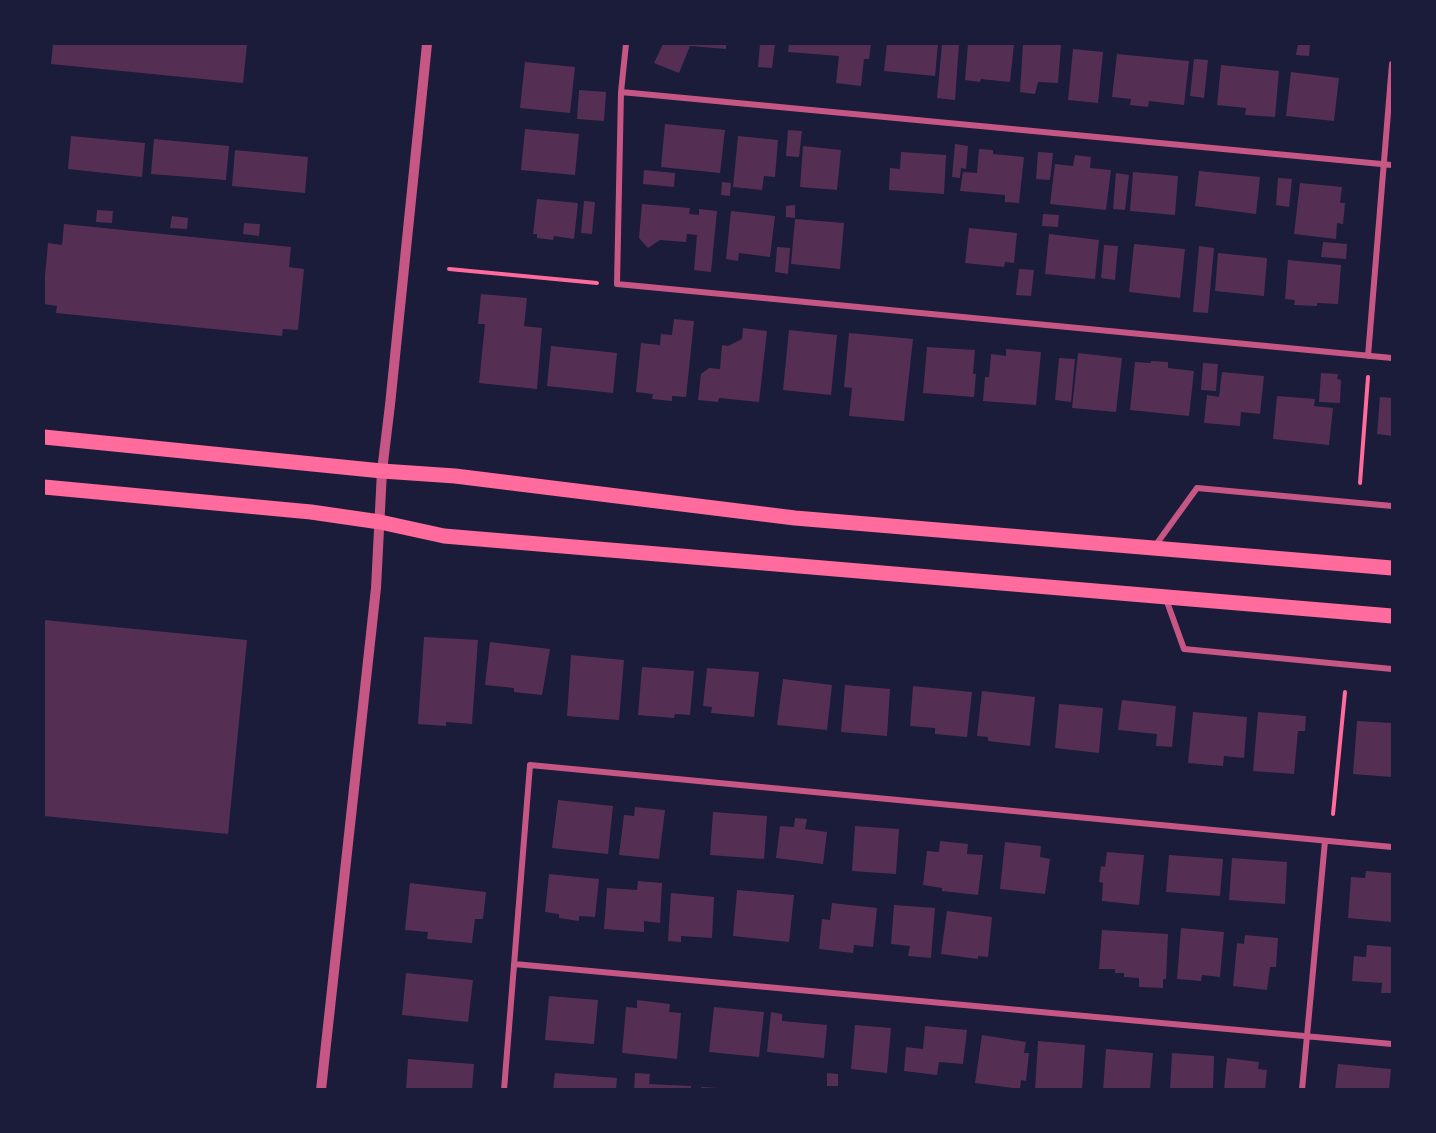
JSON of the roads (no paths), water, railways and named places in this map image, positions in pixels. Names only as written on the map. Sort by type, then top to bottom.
[{"type":"main road","points":[[44,437],[382,471],[455,476],[795,518],[1392,568]]},
{"type":"main road","points":[[44,487],[311,512],[380,522],[444,536],[1392,616]]},
{"type":"street","points":[[321,1089],[376,588],[382,471],[427,44]]},
{"type":"street","points":[[626,44],[621,92],[617,284],[1392,358]]},
{"type":"street","points":[[1368,356],[1392,64]]},
{"type":"street","points":[[621,92],[1392,165]]},
{"type":"street","points":[[1153,549],[1197,488],[1392,506]]},
{"type":"street","points":[[1165,596],[1184,649],[1392,669]]},
{"type":"street","points":[[504,1089],[530,765],[1392,847]]},
{"type":"street","points":[[1302,1089],[1324,841]]},
{"type":"street","points":[[514,964],[1392,1044]]}]
